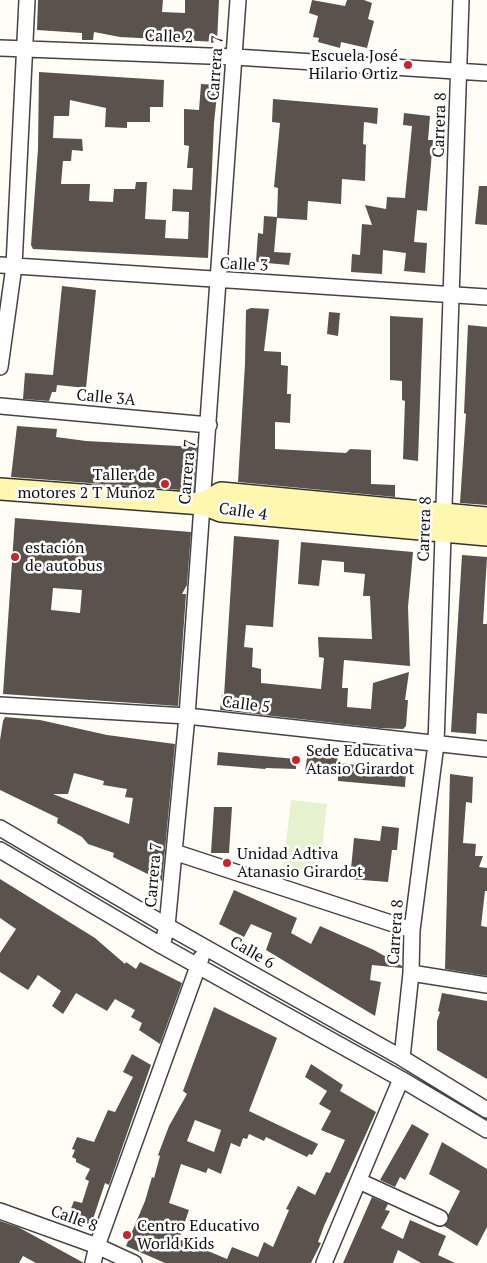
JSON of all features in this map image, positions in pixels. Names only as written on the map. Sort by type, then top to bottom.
[{"type":"street","points":[[0,367],[26,50],[27,0]]},
{"type":"street","name":"Carrera 7","points":[[162,946],[167,926],[187,716],[238,0]]},
{"type":"street","name":"Carrera 8","points":[[402,1058],[411,973],[412,930],[436,744],[461,0]]},
{"type":"street","name":"Calle 2","points":[[0,48],[235,57],[487,73]]},
{"type":"street","name":"Calle 3","points":[[7,266],[487,297]]},
{"type":"street","name":"Calle 3A","points":[[0,406],[209,425]]},
{"type":"street","name":"Calle 4","points":[[0,489],[203,504]]},
{"type":"street","points":[[203,504],[220,494],[442,522],[487,536]]},
{"type":"street","points":[[442,522],[487,518]]},
{"type":"street","name":"Calle 5","points":[[0,705],[187,716],[487,749]]},
{"type":"street","name":"Calle 6","points":[[0,828],[167,926],[402,1058],[487,1110]]},
{"type":"street","points":[[0,850],[162,946],[401,1079],[487,1130]]},
{"type":"street","points":[[174,852],[412,930]]},
{"type":"street","points":[[93,1263],[97,1246],[205,947]]},
{"type":"street","points":[[411,973],[487,985]]},
{"type":"street","points":[[324,1263],[401,1079]]},
{"type":"street","points":[[359,1181],[440,1218]]},
{"type":"street","name":"Calle 8","points":[[0,1211],[97,1246],[134,1263]]},
{"type":"green space","points":[[291,800],[327,804],[319,873],[283,868]]},
{"type":"building","points":[[38,0],[163,0],[162,12],[185,13],[185,0],[219,0],[217,42],[120,37],[94,32],[93,40],[82,40],[82,33],[37,30]]},
{"type":"building","points":[[312,0],[345,6],[347,0],[364,0],[372,3],[368,19],[374,21],[367,48],[341,42],[340,48],[318,42],[319,38],[313,37],[318,16],[309,13]]},
{"type":"building","points":[[39,72],[164,80],[163,107],[150,107],[150,122],[127,122],[127,128],[105,127],[106,108],[70,100],[69,116],[54,116],[53,138],[82,139],[83,151],[72,150],[71,161],[63,161],[61,184],[90,184],[89,201],[113,202],[114,189],[135,189],[136,182],[147,182],[145,219],[166,220],[165,238],[188,239],[189,212],[172,211],[173,189],[192,190],[193,168],[187,168],[189,146],[184,145],[184,109],[199,110],[201,84],[218,85],[214,123],[208,258],[33,249],[31,245],[38,149]]},
{"type":"building","points":[[273,99],[378,108],[377,124],[364,122],[363,144],[366,145],[365,181],[342,179],[341,204],[308,201],[307,220],[277,218],[274,252],[291,253],[289,265],[256,262],[258,233],[263,234],[264,216],[277,217],[278,188],[274,187],[280,123],[272,122]]},
{"type":"building","points":[[404,113],[430,116],[428,140],[433,140],[427,211],[417,210],[414,242],[427,243],[425,273],[404,271],[406,253],[383,250],[382,274],[351,272],[352,254],[360,255],[362,224],[372,225],[365,205],[386,209],[387,197],[405,198],[412,126],[403,125]]},
{"type":"building","points":[[479,186],[487,186],[487,225],[475,224]]},
{"type":"building","points":[[62,286],[96,290],[86,388],[57,385],[56,392],[52,392],[49,401],[23,399],[25,373],[53,375]]},
{"type":"building","points":[[251,308],[269,309],[264,351],[281,352],[281,365],[288,366],[287,394],[291,394],[290,423],[275,422],[275,449],[346,453],[350,449],[371,450],[371,484],[395,485],[395,497],[238,482],[245,364],[246,310]]},
{"type":"building","points":[[329,312],[340,313],[338,336],[327,334]]},
{"type":"building","points":[[390,316],[423,318],[418,461],[403,459],[405,401],[402,400],[402,381],[390,380]]},
{"type":"building","points":[[468,325],[487,327],[487,505],[460,503],[466,414],[464,413]]},
{"type":"building","points":[[17,426],[57,429],[56,437],[86,441],[197,447],[194,491],[11,477]]},
{"type":"building","points":[[15,518],[191,532],[187,585],[182,594],[186,594],[178,706],[3,694]],"holes":[[[53,588],[82,590],[80,613],[51,610]]]},
{"type":"building","points":[[234,536],[279,540],[273,627],[246,625],[244,647],[253,648],[252,667],[261,669],[261,683],[321,689],[324,658],[319,657],[318,637],[372,639],[370,596],[363,596],[365,574],[344,572],[344,562],[322,560],[319,586],[298,584],[301,542],[413,552],[408,607],[410,666],[344,660],[342,688],[348,688],[347,707],[371,709],[373,683],[409,672],[405,700],[408,700],[406,726],[403,729],[220,710],[222,695],[224,696]]},
{"type":"building","points":[[462,555],[487,557],[483,624],[487,624],[487,714],[477,713],[476,734],[451,732]]},
{"type":"building","points":[[5,717],[40,720],[107,735],[175,744],[162,881],[113,857],[114,853],[88,844],[82,837],[57,823],[58,818],[0,790],[0,740]],"holes":[[[74,773],[104,781],[103,785],[127,789],[125,797],[133,798],[129,824],[53,794],[68,794]]]},
{"type":"building","points":[[308,751],[338,754],[337,763],[406,770],[405,787],[338,781],[338,776],[305,772]]},
{"type":"building","points":[[218,752],[296,759],[296,769],[265,769],[217,765]]},
{"type":"building","points":[[450,774],[473,777],[472,803],[466,802],[463,843],[476,844],[475,856],[483,856],[479,867],[487,868],[487,891],[485,891],[481,926],[487,927],[487,976],[445,969]]},
{"type":"building","points":[[214,807],[232,807],[229,853],[211,853]]},
{"type":"building","points":[[382,826],[399,828],[397,850],[392,850],[388,882],[350,879],[354,838],[380,841]]},
{"type":"building","points":[[0,879],[95,938],[125,964],[126,962],[136,969],[140,962],[182,983],[160,1044],[139,1030],[142,1023],[131,1017],[135,1010],[115,999],[107,1011],[76,993],[63,1014],[52,1006],[61,991],[38,975],[28,990],[0,972],[0,953],[16,929],[0,918]]},
{"type":"building","points":[[234,890],[297,918],[291,933],[311,944],[320,926],[374,950],[402,966],[402,968],[372,965],[370,980],[381,982],[375,1016],[266,950],[272,933],[251,924],[244,937],[219,924]]},
{"type":"building","points":[[442,993],[487,1001],[487,1079],[437,1050],[437,1021]]},
{"type":"building","points":[[214,1007],[277,1038],[249,1111],[318,1144],[312,1155],[309,1154],[307,1157],[266,1137],[264,1141],[249,1134],[247,1139],[243,1138],[240,1147],[231,1143],[221,1174],[208,1168],[206,1173],[181,1164],[169,1203],[189,1210],[179,1239],[227,1259],[232,1247],[258,1257],[264,1242],[273,1247],[289,1210],[286,1209],[298,1186],[315,1195],[326,1172],[330,1173],[345,1140],[321,1130],[331,1111],[319,1104],[327,1091],[305,1077],[311,1064],[343,1085],[340,1091],[376,1112],[324,1226],[318,1242],[321,1243],[311,1263],[165,1263],[126,1246],[145,1201],[152,1177],[154,1178],[160,1156],[158,1155],[169,1126],[187,1094],[183,1091]],"holes":[[[195,1120],[221,1130],[214,1152],[187,1141]]]},
{"type":"building","points":[[132,1054],[151,1065],[109,1185],[105,1183],[91,1225],[68,1216],[74,1201],[82,1203],[89,1181],[85,1179],[90,1169],[76,1162],[76,1159],[72,1157],[75,1150],[72,1149],[77,1137],[94,1142],[108,1110],[115,1112],[133,1077],[123,1072]]},
{"type":"building","points":[[412,1124],[429,1134],[405,1180],[400,1177],[395,1187],[380,1180]]},
{"type":"building","points":[[442,1142],[487,1169],[487,1227],[477,1246],[444,1226],[448,1222],[448,1215],[460,1191],[429,1174]]},
{"type":"building","points":[[372,1197],[388,1204],[385,1210],[390,1211],[381,1228],[403,1239],[410,1220],[446,1236],[438,1255],[455,1263],[421,1263],[398,1250],[393,1263],[343,1263]]},
{"type":"building","points":[[0,1221],[18,1227],[84,1263],[36,1263],[23,1256],[19,1263],[0,1263]]},
{"type":"place","name":"Escuela José Hilario Ortiz","points":[[408,65]]},
{"type":"place","name":"Taller de motores 2 T Muñoz","points":[[165,484]]},
{"type":"place","name":"estación de autobus","points":[[15,557]]},
{"type":"place","name":"Sede Educativa Atasio Girardot","points":[[296,760]]},
{"type":"place","name":"Unidad Adtiva Atanasio Girardot","points":[[227,863]]},
{"type":"place","name":"Centro Educativo World Kids","points":[[127,1235]]}]
